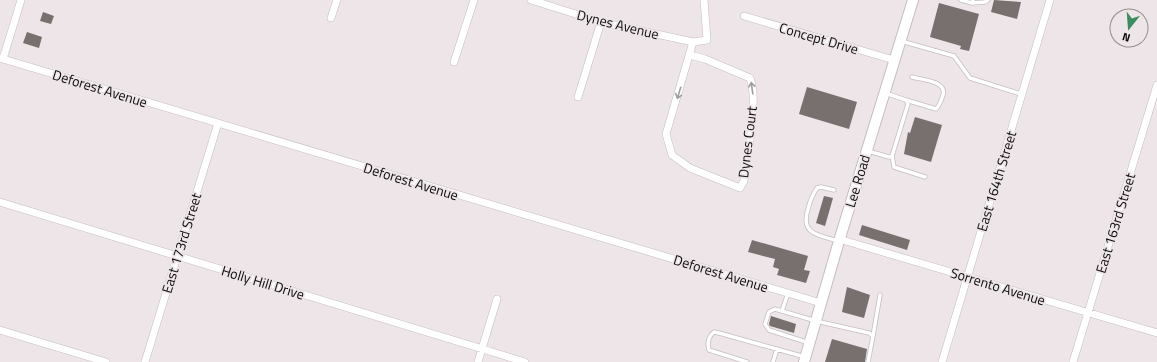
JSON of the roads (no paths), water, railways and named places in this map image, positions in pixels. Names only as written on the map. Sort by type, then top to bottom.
[{"type":"main road","name":"Lee Road","points":[[805,360],[839,240],[911,0]]},
{"type":"street","points":[[1,58],[21,0]]},
{"type":"street","points":[[332,18],[337,0]]},
{"type":"street","points":[[454,62],[474,0]]},
{"type":"street","name":"Dynes Avenue","points":[[531,0],[601,22],[693,42],[707,40],[704,0]]},
{"type":"street","name":"East 164th Street","points":[[942,362],[1050,0]]},
{"type":"street","name":"Concept Drive","points":[[744,16],[894,60]]},
{"type":"street","points":[[578,97],[601,22]]},
{"type":"street","name":"Dynes Court","points":[[690,55],[705,59],[750,78],[754,88],[744,181],[740,188],[690,168],[672,155],[666,134],[693,42]]},
{"type":"street","name":"Deforest Avenue","points":[[1,58],[821,303]]},
{"type":"street","name":"East 163rd Street","points":[[1073,362],[1157,85]]},
{"type":"street","name":"East 173rd Street","points":[[144,362],[218,123]]},
{"type":"street","name":"Holly Hill Drive","points":[[0,202],[525,362]]},
{"type":"street","name":"Sorrento Avenue","points":[[839,240],[968,276],[1157,333]]},
{"type":"street","points":[[478,362],[497,300]]},
{"type":"street","points":[[0,330],[106,362]]},
{"type":"lane","points":[[961,0],[972,2],[985,2],[988,0]]},
{"type":"lane","points":[[900,40],[954,56],[970,78],[1022,94]]},
{"type":"lane","points":[[884,93],[936,109],[940,104],[944,90],[943,86],[912,77]]},
{"type":"lane","points":[[906,100],[908,104],[892,156],[894,167],[925,177]]},
{"type":"lane","points":[[867,150],[889,157],[892,156]]},
{"type":"lane","points":[[834,190],[821,187],[817,188],[807,211],[805,223],[807,228],[816,234],[839,240]]},
{"type":"lane","points":[[782,311],[788,293]]},
{"type":"lane","points":[[868,362],[880,295]]},
{"type":"lane","points":[[810,343],[769,330],[766,327],[766,316],[768,312],[775,309],[816,321],[869,333],[873,336]]},
{"type":"lane","points":[[747,362],[709,350],[708,340],[710,335],[714,332],[719,333],[777,349],[805,360]]},
{"type":"lane","points":[[774,362],[777,349]]}]
